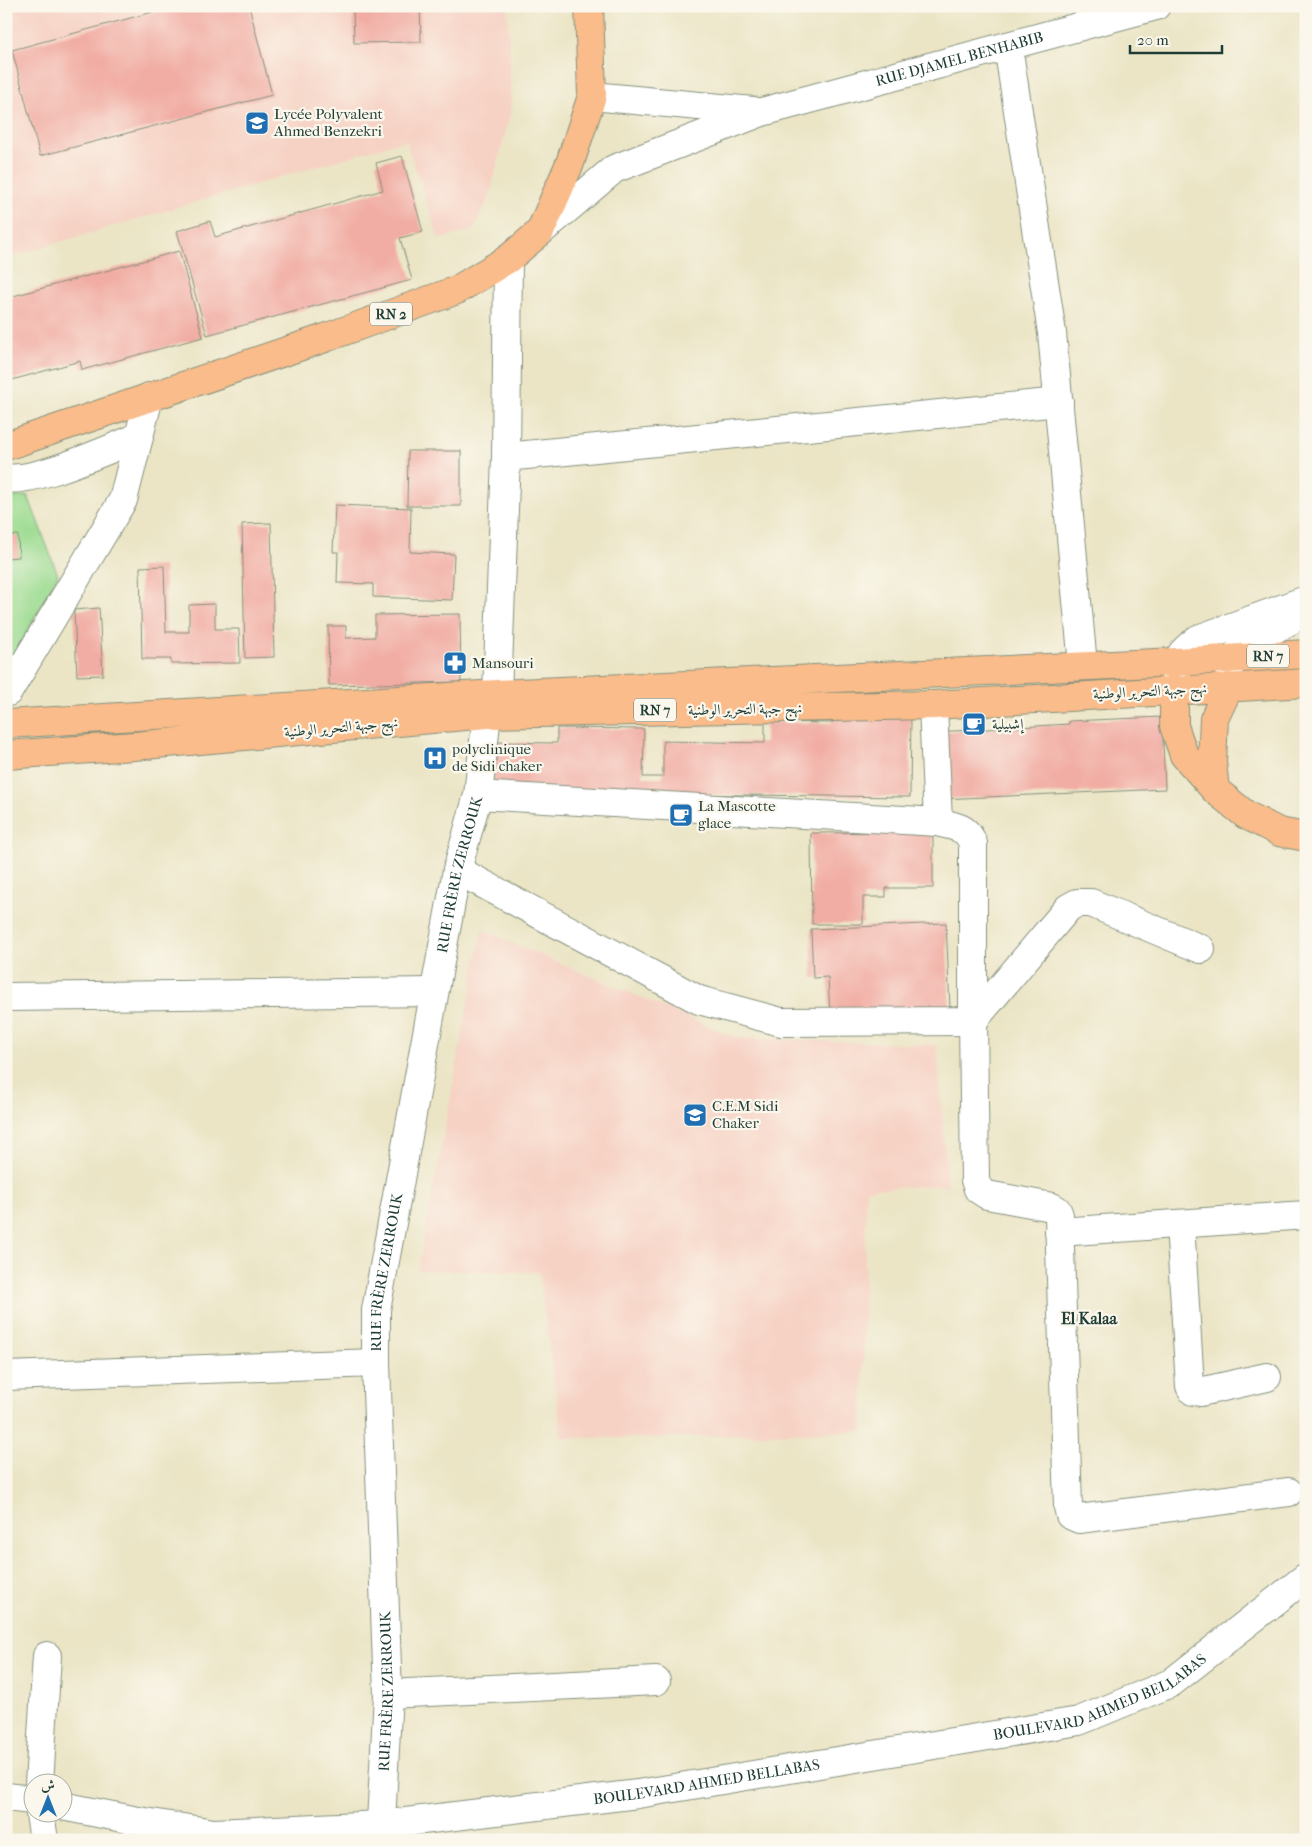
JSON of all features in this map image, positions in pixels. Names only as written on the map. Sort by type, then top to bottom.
[{"type":"main road","name":"RN 2","points":[[6,446],[325,338],[457,290],[508,259],[540,232],[570,163],[592,96],[589,6]]},
{"type":"main road","name":"RN 7","points":[[1230,659],[1306,654]]},
{"type":"main road","name":"نهج جبهة التحرير الوطنية","points":[[6,724],[492,704],[1083,665],[1230,659]]},
{"type":"main road","name":"نهج جبهة التحرير الوطنية","points":[[6,755],[134,746],[492,704],[933,705],[1306,682]]},
{"type":"main road","points":[[1215,790],[1212,762],[1214,719],[1229,687]]},
{"type":"main road","points":[[1174,690],[1174,726],[1184,755],[1215,790],[1246,815],[1279,832],[1306,837]]},
{"type":"street","name":"RUE DJAMEL BENHABIB","points":[[762,112],[1156,6]]},
{"type":"street","points":[[1008,46],[1052,333],[1083,665]]},
{"type":"street","points":[[592,96],[762,112]]},
{"type":"street","points":[[540,232],[614,169],[762,112]]},
{"type":"street","name":"RUE FRÈRE ZERROUK","points":[[381,1832],[388,1694],[376,1363],[376,1310],[457,870],[478,795],[492,704],[506,457],[508,259]]},
{"type":"street","points":[[8,692],[123,500],[149,397]]},
{"type":"street","points":[[506,457],[1059,402]]},
{"type":"street","points":[[6,478],[13,479],[38,475],[139,437]]},
{"type":"street","points":[[1174,690],[1176,662],[1185,649],[1198,639],[1306,600]]},
{"type":"street","points":[[1229,687],[1230,659],[1264,635],[1306,610]]},
{"type":"street","points":[[933,705],[938,822]]},
{"type":"street","points":[[478,795],[938,822],[962,828],[970,834],[973,844],[975,1180],[978,1189],[987,1195],[1052,1207],[1059,1215],[1070,1514],[1078,1519],[1288,1492]]},
{"type":"street","points":[[457,870],[700,1000],[781,1022],[973,1021],[1068,908],[1077,903],[1091,903],[1202,950]]},
{"type":"street","points":[[6,998],[434,992]]},
{"type":"street","points":[[1060,1232],[1306,1215]]},
{"type":"street","points":[[1180,1224],[1190,1386],[1194,1392],[1200,1392],[1267,1377]]},
{"type":"street","points":[[6,1376],[376,1363]]},
{"type":"street","name":"BOULEVARD AHMED BELLABAS","points":[[72,1808],[214,1837],[381,1832],[638,1794],[1079,1721],[1171,1683],[1306,1577]]},
{"type":"street","points":[[40,1774],[47,1656]]},
{"type":"street","points":[[388,1694],[656,1681]]},
{"type":"street","points":[[6,1797],[22,1799]]},
{"type":"street","points":[[42,1824],[44,1840]]},
{"type":"shaded area","name":"Lycée Polyvalent Ahmed Benzekri","points":[[6,6],[507,6],[512,106],[489,198],[472,231],[439,239],[406,140],[6,258]]},
{"type":"shaded area","name":"C.E.M Sidi Chaker","points":[[482,930],[736,1038],[937,1045],[947,1185],[866,1189],[862,1431],[651,1438],[562,1438],[539,1272],[418,1270]]},
{"type":"green space","points":[[28,496],[58,575],[6,671],[6,497]]},
{"type":"building","points":[[175,6],[249,6],[272,95],[40,156],[12,50]]},
{"type":"building","points":[[353,6],[420,6],[421,42],[354,43]]},
{"type":"building","points":[[402,156],[423,232],[400,238],[412,280],[207,335],[177,231],[210,221],[215,237],[383,190],[376,163]]},
{"type":"building","points":[[179,251],[203,337],[82,370],[80,361],[12,380],[6,361],[6,298]]},
{"type":"building","points":[[408,451],[461,451],[461,506],[407,506]]},
{"type":"building","points":[[335,505],[411,508],[410,552],[454,554],[452,600],[373,597],[373,584],[337,583],[338,552],[333,552]]},
{"type":"building","points":[[271,523],[274,657],[245,658],[242,524]]},
{"type":"building","points":[[18,535],[19,557],[6,558],[6,536]]},
{"type":"building","points":[[164,566],[166,632],[189,632],[189,605],[215,604],[215,629],[239,629],[240,663],[171,664],[171,659],[142,659],[140,567]]},
{"type":"building","points":[[99,608],[103,675],[77,676],[74,610]]},
{"type":"building","points":[[460,614],[461,682],[329,685],[328,626],[346,626],[346,638],[375,637],[375,615]]},
{"type":"building","points":[[833,714],[911,715],[910,797],[493,792],[494,742],[557,743],[557,728],[644,729],[643,777],[663,777],[663,741],[765,743],[765,722],[832,723]]},
{"type":"building","points":[[1162,717],[1165,789],[941,799],[938,732],[1069,724],[1069,721]]},
{"type":"building","points":[[933,832],[933,888],[886,888],[886,897],[863,897],[863,924],[812,924],[811,833]]},
{"type":"building","points":[[946,923],[950,1008],[830,1015],[828,977],[813,978],[811,929]]},
{"type":"place","name":"Lycée Polyvalent Ahmed Benzekri","points":[[257,123]]},
{"type":"place","name":"Mansouri","points":[[455,663]]},
{"type":"place","name":"إشبيلية","points":[[974,724]]},
{"type":"place","name":"polyclinique de Sidi chaker","points":[[435,758]]},
{"type":"place","name":"La Mascotte glace","points":[[681,815]]},
{"type":"place","name":"C.E.M Sidi Chaker","points":[[695,1115]]},
{"type":"district","name":"El Kalaa","points":[[1089,1318]]}]
